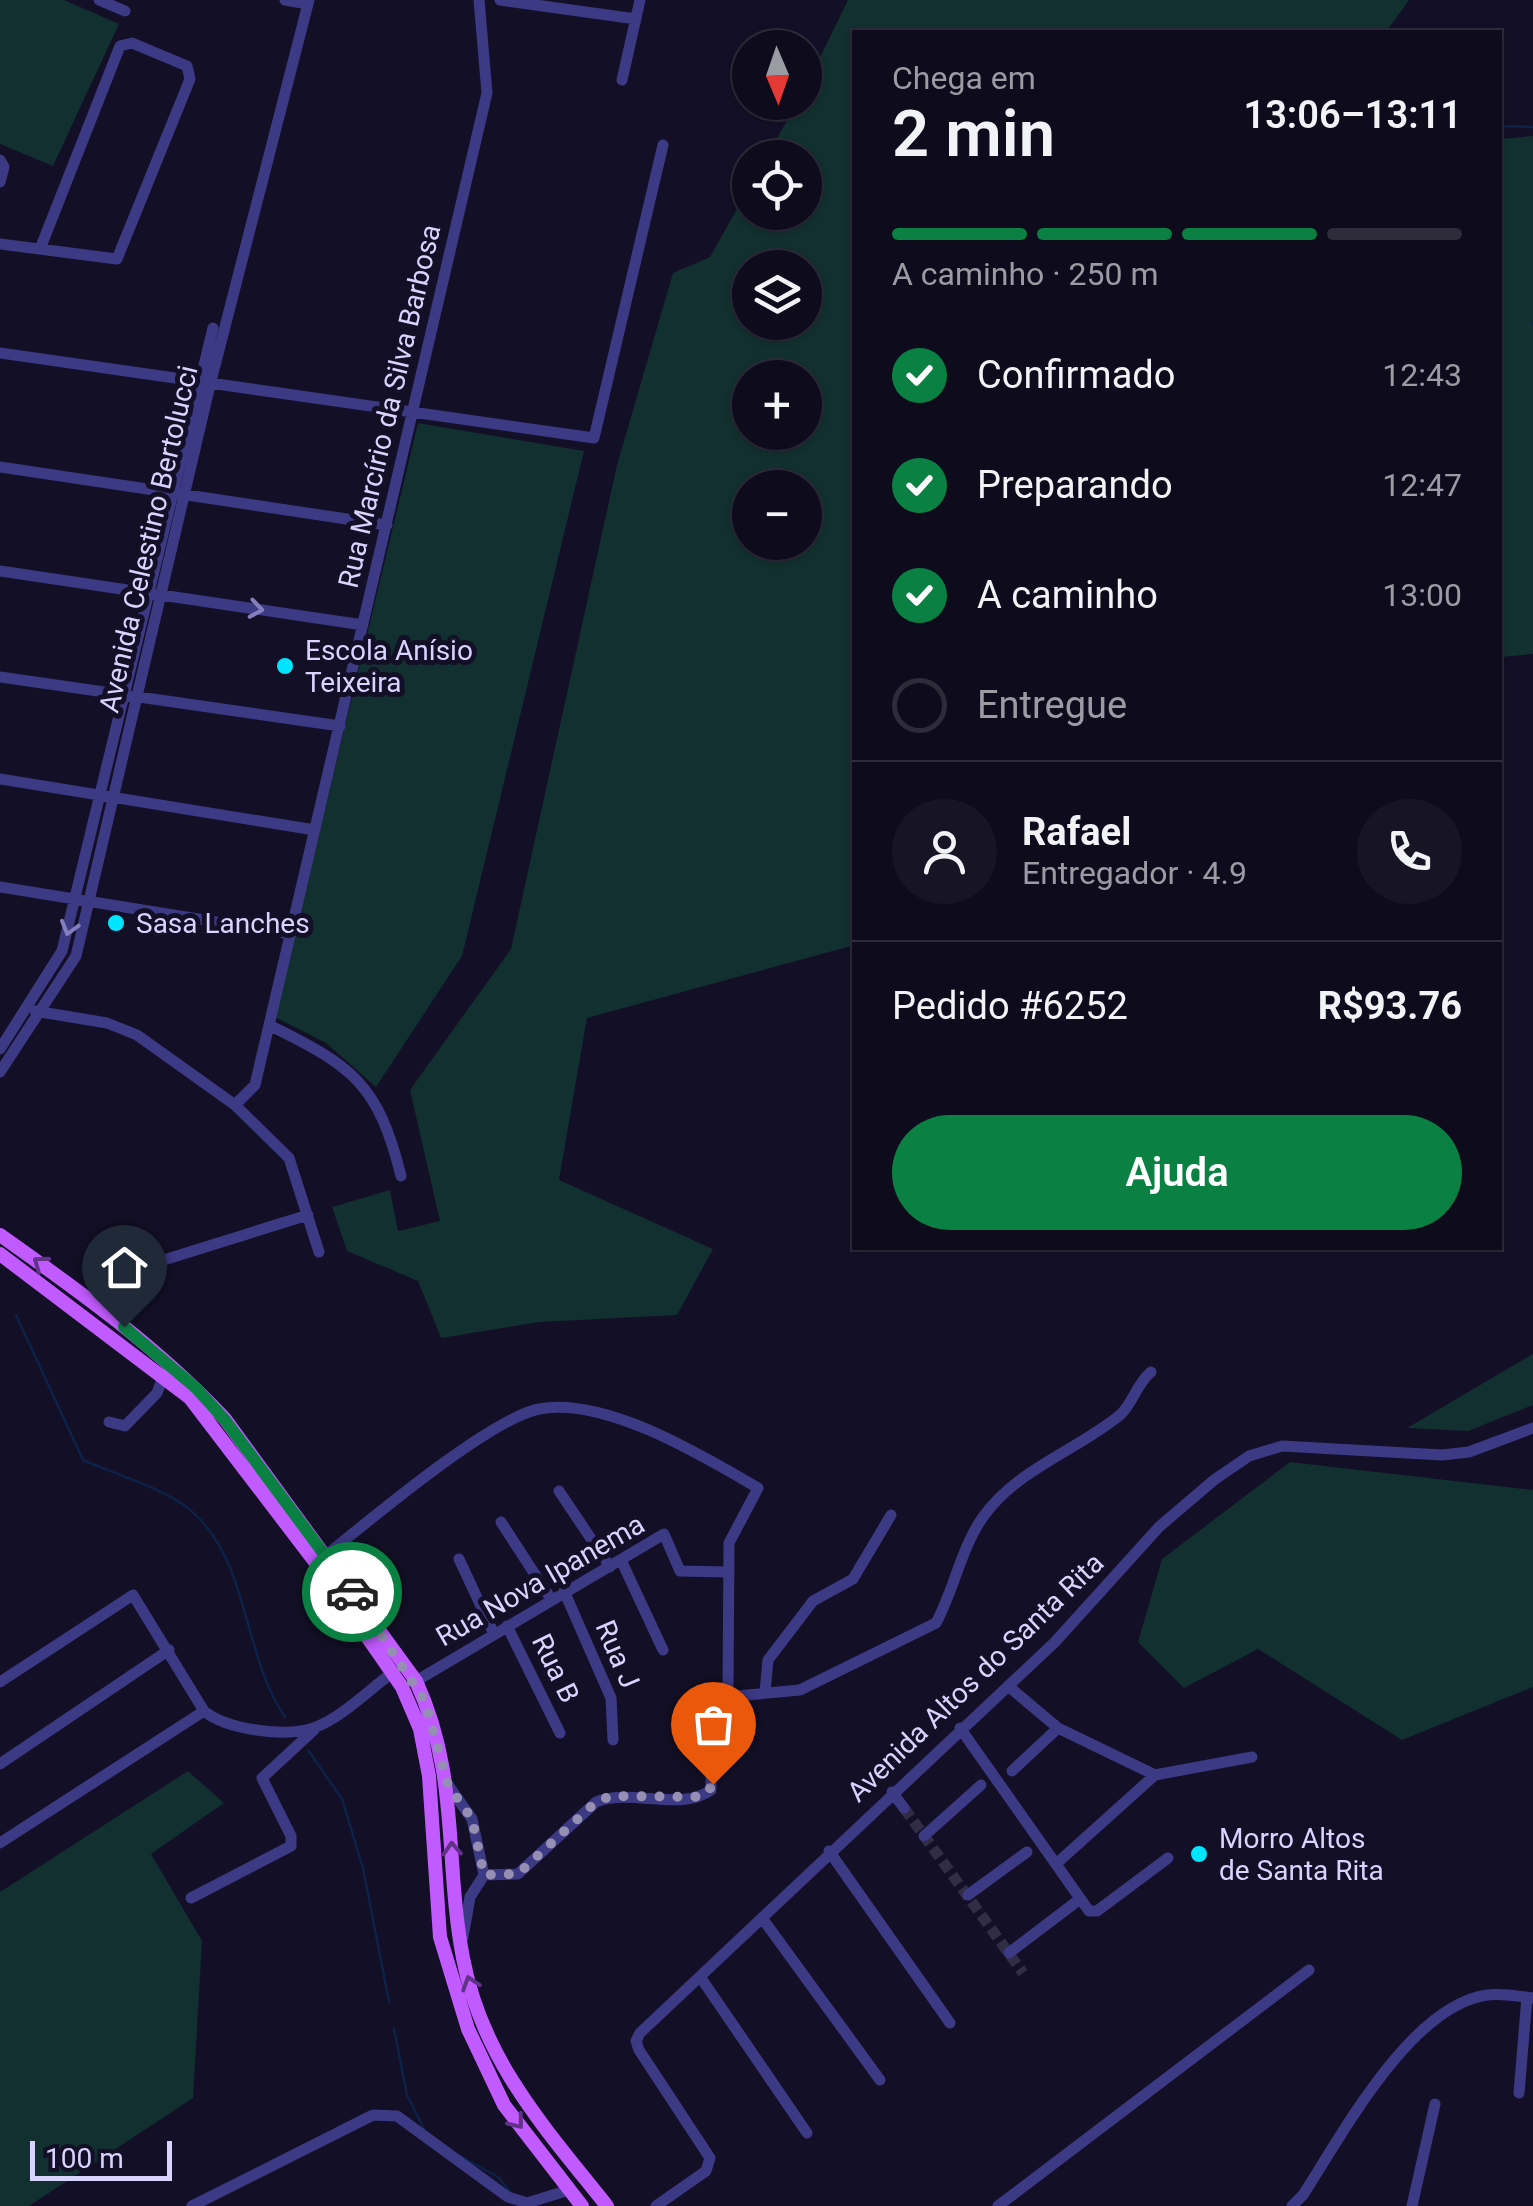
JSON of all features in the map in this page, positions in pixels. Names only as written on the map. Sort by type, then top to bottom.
[{"type":"main road","points":[[0,1235],[100,1306],[196,1388],[225,1420],[416,1681],[434,1721],[448,1785],[461,1947],[485,2030],[508,2082],[607,2206]]},
{"type":"main road","points":[[0,1254],[164,1375],[220,1437],[392,1673],[420,1729],[429,1776],[440,1937],[468,2029],[504,2105],[582,2206]]},
{"type":"main road","points":[[432,1832],[450,1812]]},
{"type":"main road","points":[[440,1937],[450,1947],[461,1947]]},
{"type":"street","points":[[100,0],[124,11]]},
{"type":"street","points":[[285,0],[308,2]]},
{"type":"street","name":"Rua Marcírio da Silva Barbosa","points":[[235,1105],[255,1086],[487,93],[479,0]]},
{"type":"street","points":[[500,0],[636,20]]},
{"type":"street","points":[[622,80],[640,0]]},
{"type":"street","name":"Avenida Celestino Bertolucci","points":[[0,1072],[76,956],[106,795],[204,384],[308,2]]},
{"type":"street","points":[[0,244],[40,250],[110,260],[121,256],[190,79],[187,66],[132,42],[120,46],[40,250]]},
{"type":"street","points":[[0,354],[594,438],[663,144]]},
{"type":"street","points":[[0,160],[4,167],[0,182]]},
{"type":"street","name":"Avenida Celestino Bertolucci","points":[[204,384],[213,328]]},
{"type":"street","points":[[0,467],[387,525]]},
{"type":"street","points":[[0,571],[364,625]]},
{"type":"street","points":[[0,677],[340,726]]},
{"type":"street","points":[[0,779],[315,830]]},
{"type":"street","points":[[0,887],[291,934]]},
{"type":"street","name":"Avenida Celestino Bertolucci","points":[[0,1050],[62,951],[84,900]]},
{"type":"street","points":[[26,1008],[107,1023],[137,1035],[235,1105],[289,1158],[318,1252]]},
{"type":"street","points":[[269,1025],[319,1048],[372,1092],[390,1130],[401,1176]]},
{"type":"street","points":[[100,1306],[119,1274],[308,1215]]},
{"type":"street","points":[[726,1698],[800,1690],[936,1624],[981,1519],[998,1498],[1022,1477],[1076,1448],[1122,1413],[1151,1372]]},
{"type":"street","points":[[109,1422],[124,1426],[138,1416],[159,1390],[164,1375]]},
{"type":"street","points":[[326,1556],[452,1460],[510,1420],[538,1409],[567,1408],[656,1429],[758,1488],[729,1542],[726,1698],[712,1747],[713,1784],[706,1794],[672,1798],[611,1796],[596,1802],[518,1874],[484,1875]]},
{"type":"street","name":"Avenida Altos do Santa Rita","points":[[656,2206],[710,2164],[709,2154],[636,2041],[829,1851],[1105,1590],[1159,1527],[1249,1456],[1282,1446],[1442,1456],[1469,1452],[1533,1428]]},
{"type":"street","points":[[559,1491],[615,1563],[663,1650]]},
{"type":"street","points":[[765,1692],[768,1660],[813,1601],[853,1579],[892,1515]]},
{"type":"street","points":[[501,1522],[552,1599]]},
{"type":"street","name":"Rua Nova Ipanema","points":[[416,1681],[664,1534],[680,1571],[728,1572]]},
{"type":"street","points":[[459,1559],[494,1634]]},
{"type":"street","name":"Rua J","points":[[564,1591],[612,1698],[612,1740]]},
{"type":"street","points":[[0,1682],[130,1595],[138,1600],[204,1711],[216,1721],[256,1728],[318,1727]]},
{"type":"street","name":"Rua B","points":[[507,1626],[560,1732]]},
{"type":"street","points":[[0,1764],[168,1650]]},
{"type":"street","points":[[191,1898],[291,1846],[292,1836],[262,1778],[318,1727],[392,1673]]},
{"type":"street","points":[[1012,1681],[1058,1728],[1156,1775]]},
{"type":"street","points":[[0,1844],[204,1711]]},
{"type":"street","points":[[960,1728],[1080,1899],[1094,1912],[1168,1858]]},
{"type":"street","points":[[1012,1771],[1058,1728]]},
{"type":"street","points":[[1056,1864],[1156,1775],[1252,1757]]},
{"type":"street","points":[[448,1785],[472,1819],[484,1875],[470,1897],[461,1947]]},
{"type":"street","points":[[924,1836],[982,1785]]},
{"type":"street","points":[[892,1792],[904,1808]]},
{"type":"street","points":[[450,1812],[464,1812],[472,1819]]},
{"type":"street","points":[[829,1851],[950,2023]]},
{"type":"street","points":[[968,1895],[1027,1852]]},
{"type":"street","points":[[1008,1953],[1080,1899]]},
{"type":"street","points":[[762,1918],[880,2080]]},
{"type":"street","points":[[998,2206],[1309,1970]]},
{"type":"street","points":[[701,1978],[807,2133]]},
{"type":"street","points":[[1292,2206],[1302,2201],[1384,2069],[1444,2013],[1486,1995],[1530,1997],[1520,2093]]},
{"type":"street","points":[[1412,2206],[1435,2104]]},
{"type":"street","points":[[192,2206],[373,2115],[387,2113],[397,2116],[508,2197],[527,2204],[569,2190]]},
{"type":"green space","points":[[0,0],[64,0],[119,24],[53,166],[0,144]]},
{"type":"green space","points":[[848,0],[1409,0],[1387,30],[852,30],[852,946],[587,1018],[559,1180],[713,1249],[677,1315],[539,1322],[441,1338],[418,1281],[347,1251],[332,1207],[390,1190],[398,1231],[440,1221],[410,1090],[511,949],[617,465],[673,273],[710,257],[732,218],[732,230],[822,230],[822,140],[776,140],[787,120],[822,120],[822,53]]},
{"type":"green space","points":[[1533,136],[1533,654],[1502,657],[1502,139]]},
{"type":"green space","points":[[418,423],[584,451],[462,956],[376,1087],[326,1043],[275,1017]]},
{"type":"green space","points":[[1533,1354],[1533,1405],[1468,1431],[1407,1428]]},
{"type":"green space","points":[[1290,1462],[1533,1490],[1533,1687],[1402,1740],[1258,1649],[1184,1688],[1138,1642],[1162,1559]]},
{"type":"green space","points":[[188,1771],[224,1803],[151,1854],[202,1941],[193,2098],[29,2206],[0,2206],[0,1892]]},
{"type":"waterway","points":[[1502,126],[1533,127]]},
{"type":"waterway","points":[[16,1315],[83,1460],[165,1494],[189,1509],[209,1530],[235,1580],[260,1665],[285,1717]]},
{"type":"waterway","points":[[308,1750],[342,1799],[363,1868],[389,2002]]},
{"type":"waterway","points":[[394,2029],[407,2095],[424,2129]]},
{"type":"waterway","points":[[462,2157],[498,2177],[511,2193]]},
{"type":"tunnel","points":[[904,1808],[1023,1973]]},
{"type":"way so far","points":[[352,1592],[416,1681],[434,1721],[448,1785],[472,1819],[484,1875],[507,1878],[518,1874],[596,1802],[611,1796],[694,1797],[706,1794],[713,1784]]},
{"type":"place","name":"Escola Anísio Teixeira","points":[[285,666]]},
{"type":"place","name":"Sasa Lanches","points":[[116,923]]},
{"type":"place","name":"Morro Altos de Santa Rita","points":[[1199,1854]]},
{"type":"route","points":[[124,1327],[196,1388],[225,1420],[352,1592]]}]
